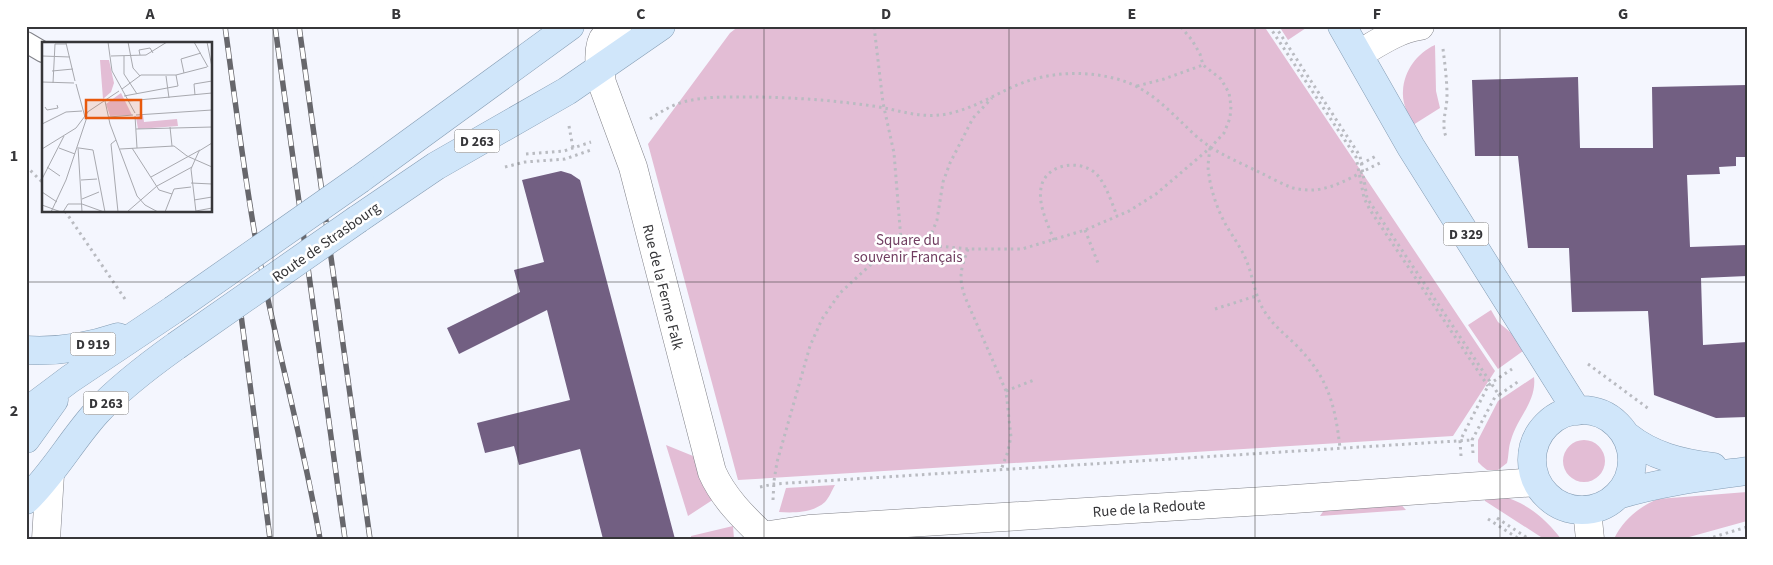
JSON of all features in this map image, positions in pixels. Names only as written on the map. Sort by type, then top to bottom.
[{"type":"main road","name":"D 263","points":[[26,412],[70,379],[165,316],[360,179],[570,26]]},
{"type":"main road","name":"Route de Strasbourg","points":[[26,500],[50,474],[97,412],[154,362],[436,166],[567,91],[661,26]]},
{"type":"main road","name":"D 329","points":[[1342,26],[1406,139],[1577,411]]},
{"type":"main road","name":"D 919","points":[[26,350],[66,350],[84,347],[126,334],[165,316]]},
{"type":"main road","name":"D 263","points":[[26,439],[70,379]]},
{"type":"main road","points":[[1626,436],[1632,457],[1627,483],[1613,500],[1601,507],[1573,510],[1559,505],[1548,497],[1536,482],[1532,465],[1533,453],[1541,432],[1557,417],[1577,411],[1599,413],[1616,424],[1626,436],[1648,451],[1670,459],[1688,464],[1747,471]]},
{"type":"main road","points":[[1618,495],[1645,486],[1671,481],[1747,471]]},
{"type":"street","name":"Rue de la Ferme Falk","points":[[618,26],[604,36],[600,52],[602,83],[633,167],[712,472],[728,499],[761,537]]},
{"type":"street","points":[[1359,54],[1386,38],[1420,26]]},
{"type":"street","points":[[46,539],[50,474]]},
{"type":"street","name":"Rue de la Redoute","points":[[761,537],[809,530],[1536,482]]},
{"type":"street","points":[[1587,510],[1590,539]]},
{"type":"path","points":[[874,26],[884,108],[894,153],[901,240]]},
{"type":"path","points":[[773,507],[777,462],[810,346],[822,319],[840,293],[880,256],[901,240],[968,249],[1022,249],[1085,230],[1129,211],[1156,194],[1210,148],[1224,133],[1230,118],[1230,93],[1221,79],[1212,70],[1203,65],[1200,54],[1192,40],[1180,26]]},
{"type":"path","points":[[1269,26],[1356,157],[1361,172]]},
{"type":"path","points":[[1275,26],[1360,156],[1364,198],[1370,210],[1489,385],[1499,395]]},
{"type":"path","points":[[1443,50],[1446,68],[1447,99],[1443,127],[1451,145]]},
{"type":"path","points":[[1136,86],[1164,79],[1203,65]]},
{"type":"path","points":[[646,122],[678,104],[706,97],[788,97],[831,100],[884,108],[916,116],[947,114],[962,110],[1027,82],[1057,74],[1097,75],[1118,79],[1136,86],[1163,104],[1210,148],[1299,189],[1320,189],[1338,183],[1388,160]]},
{"type":"path","points":[[927,245],[937,220],[943,182],[950,163],[973,118],[992,97]]},
{"type":"path","points":[[573,148],[593,142]]},
{"type":"path","points":[[1210,148],[1208,174],[1215,197],[1226,224],[1247,261],[1256,296],[1274,325],[1297,346],[1316,368],[1329,392],[1336,416],[1340,448]]},
{"type":"path","points":[[505,167],[526,162],[565,159],[592,150]]},
{"type":"path","points":[[1054,240],[1045,217],[1041,200],[1041,187],[1048,174],[1062,166],[1077,164],[1090,169],[1099,176],[1117,216]]},
{"type":"path","points":[[26,166],[42,182]]},
{"type":"path","points":[[67,212],[130,306]]},
{"type":"path","points":[[1085,230],[1098,264]]},
{"type":"path","points":[[968,249],[961,270],[960,282],[964,297],[1006,391],[1010,437],[1007,454],[1001,470]]},
{"type":"path","points":[[1215,309],[1256,296]]},
{"type":"path","points":[[1584,360],[1652,412]]},
{"type":"path","points":[[1462,464],[1460,441],[1489,385],[1514,368]]},
{"type":"path","points":[[758,487],[774,484],[1472,440],[1495,397],[1522,379]]},
{"type":"path","points":[[1006,391],[1034,380]]},
{"type":"path","points":[[1492,514],[1529,539]]},
{"type":"path","points":[[1482,515],[1519,539]]},
{"type":"path","points":[[1707,539],[1747,527]]},
{"type":"green space","name":"Square du souvenir Français","points":[[739,26],[1264,26],[1495,371],[1453,436],[738,480],[648,144],[730,33]]},
{"type":"green space","points":[[1279,26],[1309,26],[1288,40]]},
{"type":"green space","points":[[1435,45],[1436,91],[1440,108],[1413,125],[1404,104],[1403,95],[1406,76],[1417,58],[1428,48]]},
{"type":"green space","points":[[1491,310],[1498,322],[1515,336],[1523,351],[1498,369],[1468,325]]},
{"type":"green space","points":[[1534,377],[1533,394],[1514,432],[1509,446],[1507,463],[1498,470],[1487,470],[1478,462],[1478,440],[1498,401]]},
{"type":"green space","points":[[1584,440],[1599,446],[1605,461],[1599,476],[1584,482],[1569,476],[1563,461],[1569,446]]},
{"type":"green space","points":[[666,445],[698,458],[714,499],[688,516]]},
{"type":"green space","points":[[835,485],[820,506],[797,512],[779,512],[786,488]]},
{"type":"green space","points":[[1747,492],[1747,521],[1682,539],[1614,539],[1633,514],[1658,499]]},
{"type":"green space","points":[[1484,494],[1499,496],[1520,503],[1543,519],[1561,539],[1544,539],[1485,501]]},
{"type":"green space","points":[[1396,499],[1406,510],[1320,516],[1329,503]]},
{"type":"green space","points":[[733,526],[734,539],[691,539],[691,536]]},
{"type":"building","points":[[1578,77],[1580,148],[1653,148],[1652,87],[1747,85],[1747,157],[1736,157],[1736,166],[1719,167],[1720,174],[1687,175],[1690,247],[1747,245],[1747,276],[1701,278],[1703,345],[1747,342],[1747,417],[1716,418],[1654,395],[1648,311],[1572,312],[1569,248],[1528,248],[1518,156],[1475,156],[1472,80]]},
{"type":"building","points":[[561,171],[571,174],[580,180],[675,539],[603,539],[580,449],[519,465],[514,446],[485,453],[477,423],[570,400],[547,310],[459,354],[447,328],[520,292],[514,270],[544,262],[522,180]]},
{"type":"railway","points":[[225,26],[257,247],[306,466],[320,539]]},
{"type":"railway","points":[[275,26],[345,539]]},
{"type":"railway","points":[[299,26],[370,539]]},
{"type":"railway","points":[[240,307],[270,539]]}]
